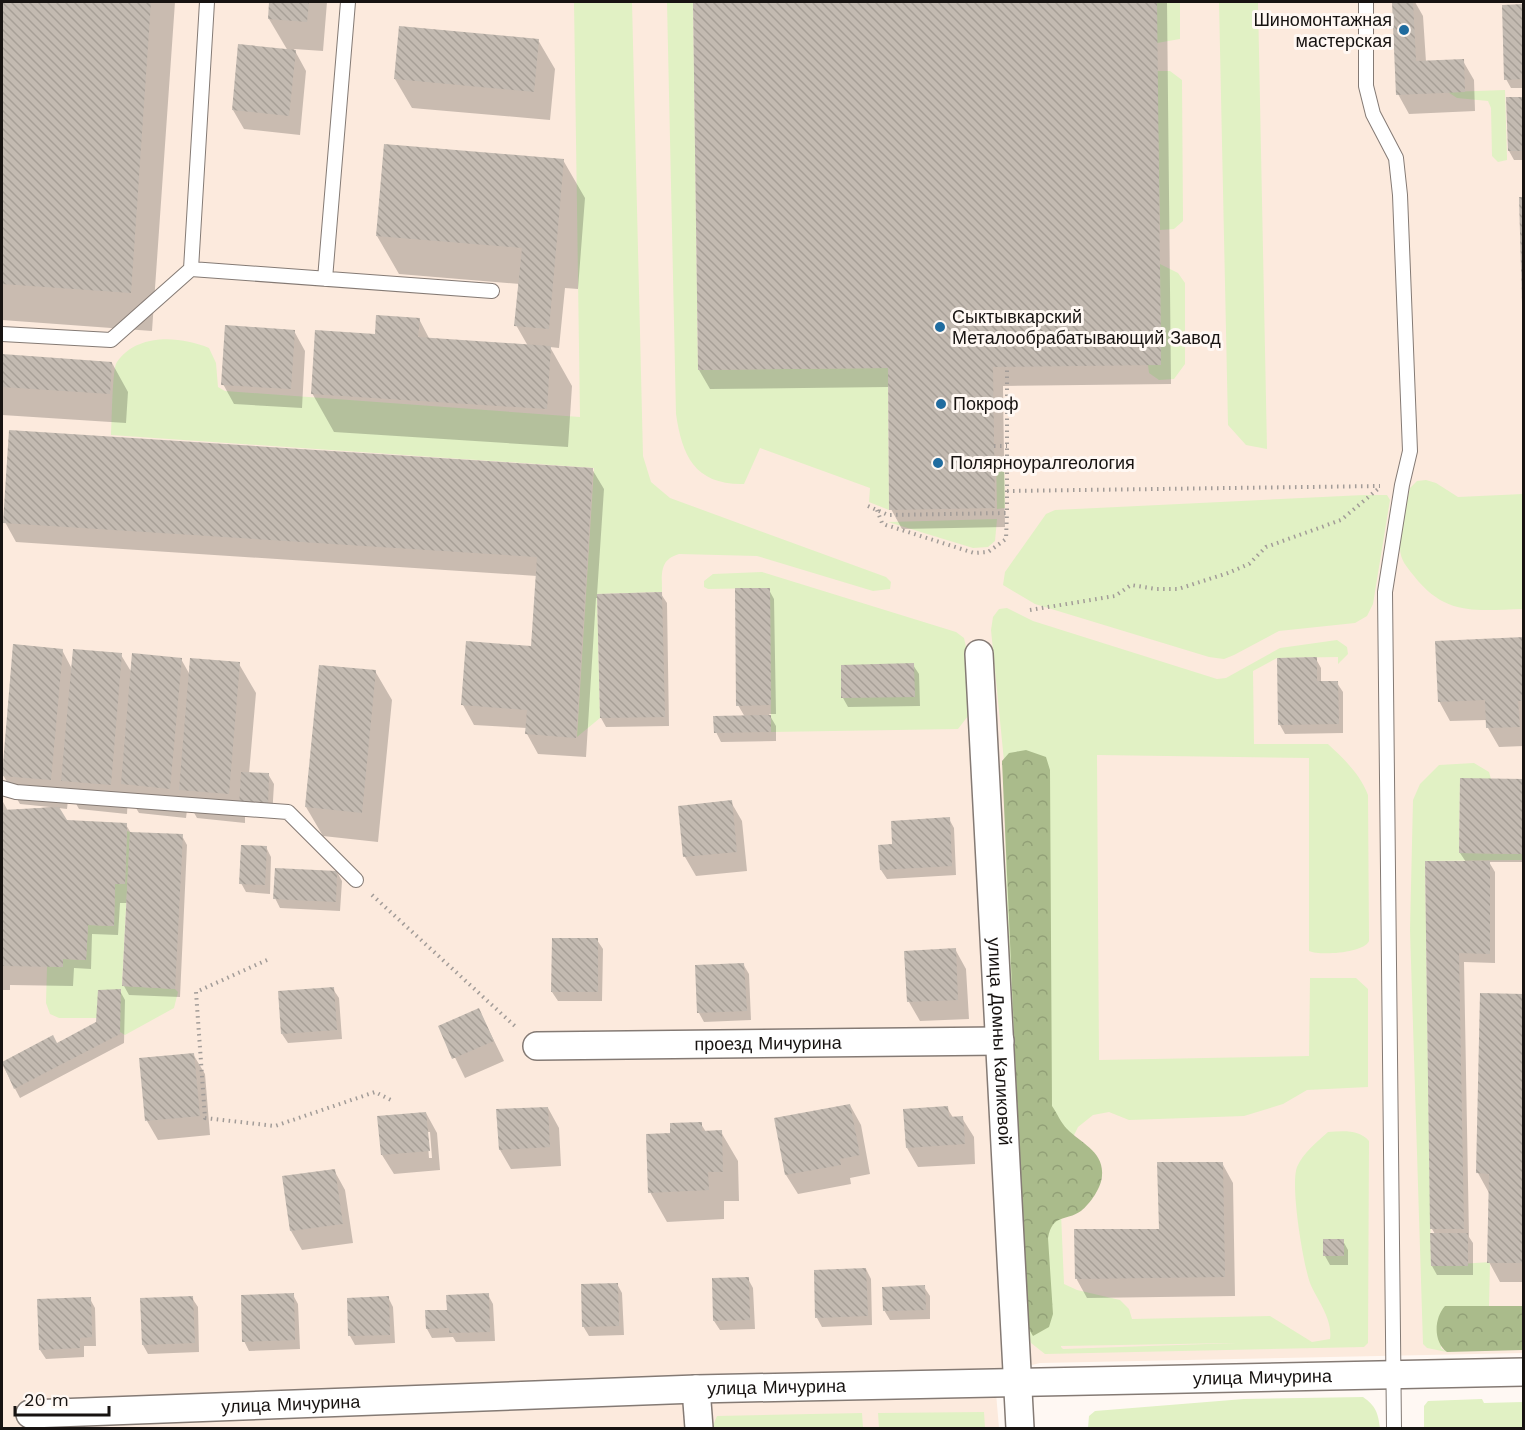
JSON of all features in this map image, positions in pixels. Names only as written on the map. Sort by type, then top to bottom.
[{"type":"street","name":"улица Домны Каликовой","points":[[979,654],[1020,1428]]},
{"type":"street","name":"проезд Мичурина","points":[[537,1046],[1000,1041]]},
{"type":"street","name":"улица Мичурина","points":[[30,1414],[696,1389],[1524,1372]]},
{"type":"street","points":[[696,1389],[699,1428]]},
{"type":"lane","points":[[2,334],[111,340],[191,269],[207,2]]},
{"type":"lane","points":[[325,279],[348,2]]},
{"type":"lane","points":[[1366,2],[1366,86],[1373,114],[1396,159],[1400,195],[1410,451],[1402,485],[1385,592],[1394,1428]]},
{"type":"lane","points":[[191,269],[492,291]]},
{"type":"lane","points":[[2,788],[16,792],[288,812],[356,880]]},
{"type":"path","points":[[877,510],[882,523],[886,525],[974,553],[988,552],[1005,539],[1007,513],[1006,367]]},
{"type":"path","points":[[994,446],[1007,446]]},
{"type":"path","points":[[1007,491],[1384,486],[1366,497],[1341,520],[1266,547],[1249,564],[1228,573],[1178,589],[1155,589],[1131,585],[1114,596],[1030,610]]},
{"type":"path","points":[[868,506],[888,515],[1007,513]]},
{"type":"path","points":[[356,880],[537,1046]]},
{"type":"path","points":[[267,960],[196,992],[205,1118],[275,1126],[375,1092],[391,1100]]},
{"type":"shaded area","points":[[2,2],[1523,2],[1523,1353],[1040,1363],[1020,1368],[996,1393],[999,1428],[2,1428]]},
{"type":"green space","points":[[574,2],[632,2],[643,456],[651,482],[670,498],[886,577],[891,582],[890,589],[873,591],[757,556],[679,554],[668,560],[663,568],[662,592],[597,594],[600,718],[577,737],[594,468],[111,435],[113,384],[117,362],[136,346],[160,340],[185,341],[209,348],[216,363],[218,387],[225,391],[580,417]]},
{"type":"green space","points":[[667,2],[693,2],[698,370],[888,368],[889,510],[869,502],[870,488],[760,448],[744,484],[727,483],[714,479],[694,465],[687,455],[676,414]]},
{"type":"green space","points":[[1157,2],[1180,2],[1180,39],[1157,43]]},
{"type":"green space","points":[[1219,2],[1258,2],[1267,449],[1246,445],[1228,425]]},
{"type":"green space","points":[[1157,71],[1170,71],[1182,80],[1183,221],[1174,229],[1160,230]]},
{"type":"green space","points":[[1505,90],[1507,160],[1498,162],[1492,156],[1491,108],[1488,101],[1457,98],[1448,92]]},
{"type":"green space","points":[[1160,264],[1178,273],[1185,283],[1185,364],[1174,379],[1159,380],[1149,373],[1148,365],[1161,364]]},
{"type":"green space","points":[[996,457],[1004,457],[1005,508],[997,509]]},
{"type":"green space","points":[[1426,480],[1436,483],[1458,497],[1523,494],[1523,609],[1477,610],[1450,605],[1426,589],[1409,570],[1400,552],[1401,535],[1410,488],[1417,481]]},
{"type":"green space","points":[[1387,495],[1390,500],[1373,604],[1367,616],[1355,623],[1279,631],[1224,659],[1209,657],[1035,604],[1003,585],[1005,572],[1046,514],[1055,510]]},
{"type":"green space","points":[[997,519],[995,541],[988,547],[973,548],[888,522]]},
{"type":"green space","points":[[762,572],[956,632],[964,638],[966,647],[968,716],[958,729],[771,732],[770,588],[708,589],[704,587],[704,581],[713,574]]},
{"type":"green space","points":[[1007,608],[1033,621],[1217,679],[1226,678],[1280,648],[1337,640],[1347,647],[1348,654],[1338,664],[1338,657],[1277,658],[1253,671],[1254,744],[1328,744],[1361,780],[1368,795],[1369,941],[1351,951],[1322,953],[1309,951],[1309,758],[1097,755],[1099,1060],[1309,1056],[1310,978],[1356,978],[1368,989],[1368,1087],[1307,1090],[1283,1104],[1244,1116],[1129,1120],[1109,1112],[1093,1115],[1078,1127],[1059,1166],[1064,1284],[1077,1290],[1120,1300],[1129,1309],[1132,1319],[1270,1316],[1312,1342],[1330,1339],[1330,1332],[1327,1317],[1310,1283],[1304,1259],[1296,1206],[1297,1167],[1307,1152],[1328,1132],[1360,1134],[1369,1141],[1368,1343],[1364,1347],[1045,1354],[1031,1343],[1027,1332],[1010,1083],[1004,761],[991,630],[993,617],[999,609]],"holes":[[[1236,1343],[1063,1349],[1061,1346]]]},
{"type":"green space","points":[[1026,750],[1046,757],[1050,770],[1052,1106],[1067,1129],[1091,1149],[1102,1167],[1098,1190],[1092,1200],[1081,1211],[1056,1221],[1050,1230],[1048,1238],[1053,1314],[1049,1327],[1033,1336],[1027,1326],[1002,761],[1009,753]]},
{"type":"green space","points":[[1474,763],[1489,772],[1491,779],[1460,779],[1459,853],[1523,854],[1523,860],[1425,861],[1431,1266],[1490,1262],[1489,1306],[1445,1306],[1441,1348],[1447,1352],[1427,1348],[1423,1344],[1410,930],[1413,800],[1420,784],[1439,765]]},
{"type":"green space","points":[[127,831],[130,832],[122,986],[175,989],[178,992],[174,1008],[125,1035],[97,1018],[59,1018],[50,1014],[46,1003],[47,966],[63,967],[63,959],[86,960],[88,925],[114,926],[115,884],[125,884]]},
{"type":"green space","points":[[1445,1306],[1523,1306],[1523,1350],[1447,1352],[1442,1348],[1437,1336],[1437,1323]]},
{"type":"green space","points":[[1363,1397],[1376,1410],[1380,1428],[1088,1428],[1089,1416],[1095,1411],[1244,1399]]},
{"type":"green space","points":[[1482,1399],[1484,1403],[1523,1402],[1523,1428],[1424,1428],[1424,1406],[1428,1401]]},
{"type":"green space","points":[[984,1412],[985,1428],[879,1428],[878,1413]]},
{"type":"green space","points":[[862,1413],[863,1428],[712,1428],[717,1416]]},
{"type":"building","points":[[2,2],[151,2],[131,293],[2,284]]},
{"type":"building","points":[[269,2],[309,2],[307,22],[268,19]]},
{"type":"building","points":[[693,2],[1157,2],[1161,365],[993,367],[995,508],[889,510],[888,368],[698,370]]},
{"type":"building","name":"Шиномонтажная мастерская","points":[[1392,2],[1413,2],[1416,61],[1464,59],[1465,92],[1396,95]]},
{"type":"building","points":[[1524,4],[1524,79],[1504,80],[1502,5]]},
{"type":"building","points":[[399,26],[539,39],[534,92],[394,79]]},
{"type":"building","points":[[238,44],[296,50],[289,116],[232,110]]},
{"type":"building","points":[[1506,97],[1524,97],[1524,151],[1508,151]]},
{"type":"building","points":[[384,144],[564,159],[549,329],[514,326],[522,248],[376,236]]},
{"type":"building","points":[[1519,197],[1524,197],[1524,304],[1522,304]]},
{"type":"building","points":[[376,315],[420,318],[418,337],[551,346],[547,409],[311,394],[315,330],[375,334]]},
{"type":"building","points":[[225,325],[295,330],[291,389],[221,385]]},
{"type":"building","points":[[2,354],[112,362],[110,394],[2,387]]},
{"type":"building","points":[[9,430],[593,468],[576,738],[525,734],[527,710],[461,705],[466,641],[531,646],[537,557],[3,523]]},
{"type":"building","points":[[735,588],[770,588],[771,705],[736,706]]},
{"type":"building","points":[[662,592],[665,717],[600,718],[597,594]]},
{"type":"building","points":[[1524,637],[1524,701],[1518,701],[1520,727],[1486,728],[1485,700],[1438,702],[1435,641]]},
{"type":"building","points":[[13,644],[63,649],[51,780],[2,776]]},
{"type":"building","points":[[73,649],[122,653],[111,785],[61,781]]},
{"type":"building","points":[[132,653],[182,658],[170,789],[121,784]]},
{"type":"building","points":[[1317,657],[1317,681],[1338,681],[1339,724],[1278,725],[1277,658]]},
{"type":"building","points":[[190,658],[240,662],[229,794],[179,790]]},
{"type":"building","points":[[914,663],[915,697],[841,698],[841,665]]},
{"type":"building","points":[[319,665],[376,670],[362,813],[305,807]]},
{"type":"building","points":[[771,715],[771,732],[714,733],[713,716]]},
{"type":"building","points":[[241,772],[269,773],[268,808],[239,807]]},
{"type":"building","points":[[1460,778],[1524,779],[1524,854],[1459,853]]},
{"type":"building","points":[[732,800],[737,852],[683,857],[678,806]]},
{"type":"building","points":[[59,807],[67,820],[127,823],[125,884],[115,884],[114,926],[88,925],[86,960],[63,959],[63,967],[2,966],[2,810]]},
{"type":"building","points":[[950,817],[952,866],[880,870],[878,845],[892,844],[891,821]]},
{"type":"building","points":[[130,832],[183,834],[175,989],[122,986]]},
{"type":"building","points":[[241,845],[267,846],[265,885],[239,884]]},
{"type":"building","points":[[1425,861],[1490,861],[1490,954],[1459,953],[1464,1229],[1430,1229]]},
{"type":"building","points":[[275,868],[337,871],[336,902],[273,899]]},
{"type":"building","points":[[552,938],[598,938],[598,992],[551,992]]},
{"type":"building","points":[[956,948],[958,1000],[907,1002],[904,951]]},
{"type":"building","points":[[744,963],[747,1011],[697,1013],[695,965]]},
{"type":"building","points":[[334,987],[337,1030],[281,1034],[278,991]]},
{"type":"building","points":[[121,989],[120,1034],[14,1089],[2,1062],[53,1035],[57,1043],[96,1022],[98,990]]},
{"type":"building","points":[[1480,993],[1524,994],[1524,1263],[1487,1263],[1489,1174],[1476,1173]]},
{"type":"building","points":[[479,1008],[494,1041],[452,1059],[438,1026]]},
{"type":"building","points":[[194,1053],[200,1116],[145,1121],[139,1058]]},
{"type":"building","points":[[850,1104],[860,1155],[840,1159],[841,1165],[785,1175],[774,1118]]},
{"type":"building","points":[[948,1106],[949,1117],[963,1116],[965,1144],[906,1148],[903,1109]]},
{"type":"building","points":[[548,1107],[550,1147],[499,1150],[496,1109]]},
{"type":"building","points":[[426,1112],[430,1151],[381,1155],[377,1116]]},
{"type":"building","points":[[702,1122],[702,1131],[722,1130],[723,1172],[708,1172],[709,1190],[648,1193],[646,1134],[670,1133],[670,1123]]},
{"type":"building","points":[[1157,1162],[1223,1162],[1225,1277],[1075,1279],[1074,1229],[1159,1229]]},
{"type":"building","points":[[335,1169],[343,1224],[290,1231],[282,1176]]},
{"type":"building","points":[[1430,1233],[1468,1233],[1468,1266],[1431,1266]]},
{"type":"building","points":[[1323,1239],[1344,1239],[1344,1256],[1323,1256]]},
{"type":"building","points":[[866,1268],[868,1316],[815,1318],[814,1270]]},
{"type":"building","points":[[749,1277],[750,1320],[713,1321],[712,1278]]},
{"type":"building","points":[[618,1283],[619,1326],[582,1327],[581,1284]]},
{"type":"building","points":[[925,1285],[926,1310],[883,1311],[882,1287]]},
{"type":"building","points":[[294,1293],[295,1340],[242,1342],[241,1295]]},
{"type":"building","points":[[489,1293],[490,1332],[449,1333],[449,1328],[426,1329],[425,1310],[447,1310],[446,1295]]},
{"type":"building","points":[[193,1296],[195,1343],[142,1345],[140,1298]]},
{"type":"building","points":[[389,1296],[390,1335],[348,1336],[347,1298]]},
{"type":"building","points":[[91,1297],[92,1337],[80,1338],[80,1348],[39,1350],[37,1299]]},
{"type":"place","name":"Шиномонтажная мастерская","points":[[1404,30]]},
{"type":"place","name":"Сыктывкарский Металообрабатывающий Завод","points":[[940,327]]},
{"type":"place","name":"Покроф","points":[[941,404]]},
{"type":"place","name":"Полярноуралгеология","points":[[938,463]]}]
